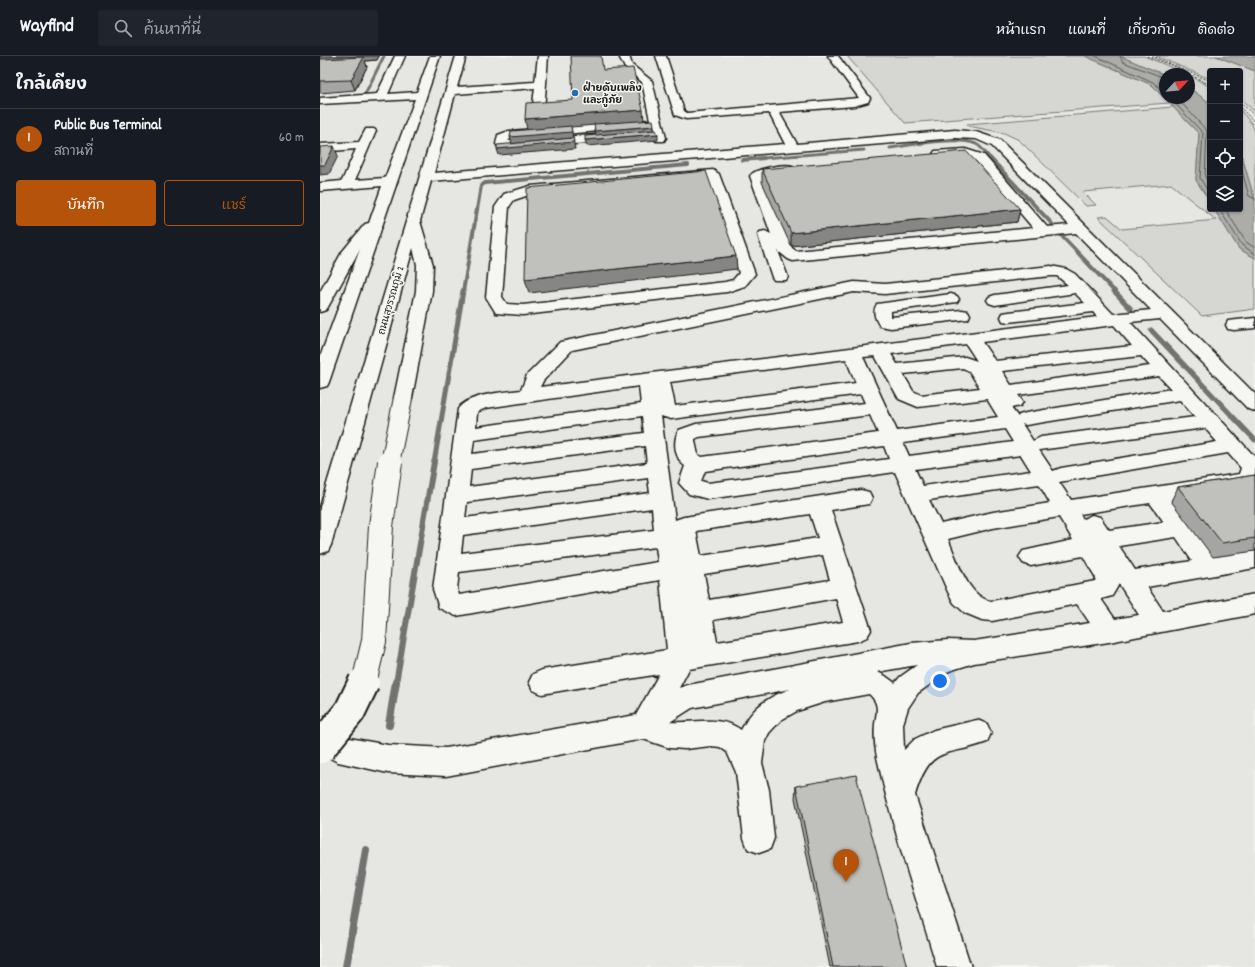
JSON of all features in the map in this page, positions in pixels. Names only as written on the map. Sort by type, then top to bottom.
[{"type":"street","points":[[381,98],[400,56]]},
{"type":"street","points":[[320,382],[379,218],[389,182],[435,56]]},
{"type":"street","name":"ถนนสุวรรณภูมิ 2","points":[[320,545],[461,56]]},
{"type":"street","points":[[538,111],[543,56]]},
{"type":"street","points":[[624,56],[628,66],[647,81],[661,142]]},
{"type":"street","points":[[661,56],[679,113],[682,115],[854,103],[864,100],[865,98],[833,56]]},
{"type":"street","points":[[451,91],[540,85]]},
{"type":"street","points":[[320,101],[420,95]]},
{"type":"street","points":[[772,109],[789,140]]},
{"type":"street","points":[[347,185],[370,131]]},
{"type":"street","points":[[425,178],[585,148],[661,142],[706,155],[736,152],[789,140],[875,146],[955,134],[976,135],[987,138],[996,143],[1164,313],[1248,391],[1255,405]]},
{"type":"street","points":[[585,148],[504,135],[502,138],[502,144],[508,145],[585,148],[661,142]]},
{"type":"street","points":[[320,148],[364,145]]},
{"type":"street","points":[[736,152],[780,277]]},
{"type":"street","points":[[927,156],[958,152],[980,158],[1043,231]]},
{"type":"street","points":[[706,155],[713,174],[747,274],[739,283],[727,286],[523,310],[502,309],[494,298],[502,207],[509,197],[530,190],[713,174]]},
{"type":"street","points":[[803,168],[764,172],[756,176],[785,250],[793,256],[1079,228]]},
{"type":"street","points":[[320,187],[389,182]]},
{"type":"street","points":[[320,307],[349,252],[379,218]]},
{"type":"street","points":[[320,748],[336,730],[354,705],[366,676],[375,619],[380,527],[384,499],[424,291],[425,265],[413,220]]},
{"type":"street","points":[[529,394],[534,379],[566,346],[854,287],[886,289],[1051,271],[1061,272],[1069,276],[1097,307],[1114,320],[1146,350],[1252,467],[1251,474],[1245,480],[993,520],[935,534]]},
{"type":"street","points":[[977,279],[1021,332]]},
{"type":"street","points":[[939,283],[967,325],[990,367],[999,392]]},
{"type":"street","points":[[995,300],[1079,288]]},
{"type":"street","points":[[951,299],[883,307],[884,316],[886,322],[891,323],[967,325],[1021,332],[1164,313]]},
{"type":"street","points":[[1009,317],[1097,307]]},
{"type":"street","points":[[1234,325],[1255,323]]},
{"type":"street","points":[[464,435],[655,389],[856,360],[880,349],[967,325]]},
{"type":"street","points":[[880,349],[906,395],[918,401],[1165,370]]},
{"type":"street","points":[[990,367],[1146,350]]},
{"type":"street","points":[[856,360],[960,592],[969,603],[980,610],[992,611],[1084,594],[1102,589],[1108,582],[1108,577],[1096,543]]},
{"type":"street","points":[[892,370],[965,362],[976,367],[999,392],[1096,543],[1129,580],[1157,622]]},
{"type":"street","points":[[655,389],[666,410],[671,413],[868,387]]},
{"type":"street","points":[[655,389],[529,394],[486,401],[468,409],[445,589],[448,601],[456,606],[681,568],[831,545]]},
{"type":"street","points":[[655,389],[654,438],[666,536],[699,612],[706,654]]},
{"type":"street","points":[[1185,393],[1018,421],[701,464],[695,467],[690,483],[697,489],[708,492],[903,463],[1210,421]]},
{"type":"street","points":[[701,464],[688,458],[685,441],[686,435],[696,431],[878,408]]},
{"type":"street","points":[[461,464],[654,438]]},
{"type":"street","points":[[917,494],[1053,476],[1232,446]]},
{"type":"street","points":[[457,496],[658,469]]},
{"type":"street","points":[[1155,494],[1204,558],[1204,568]]},
{"type":"street","points":[[645,726],[681,658],[681,568],[684,525],[861,498]]},
{"type":"street","points":[[453,528],[662,499]]},
{"type":"street","points":[[542,682],[858,630],[818,504]]},
{"type":"street","points":[[1031,557],[1096,543],[1181,528]]},
{"type":"street","points":[[448,564],[666,536]]},
{"type":"street","points":[[1129,580],[1255,559]]},
{"type":"street","points":[[699,612],[845,587]]},
{"type":"street","points":[[1084,594],[1109,631]]},
{"type":"street","points":[[954,967],[900,795],[890,752],[889,724],[896,702],[909,685],[940,663],[974,652],[1109,631],[1255,604]]},
{"type":"street","points":[[320,737],[338,749],[388,759],[446,762],[645,726],[664,709],[688,697],[911,654],[948,651],[974,652]]},
{"type":"street","points":[[759,838],[748,762],[749,743],[759,722],[773,709],[789,700],[864,682],[875,683],[888,694],[892,716]]},
{"type":"street","points":[[645,726],[660,734],[670,736],[713,732],[728,734],[739,743],[748,762]]},
{"type":"street","points":[[900,795],[907,771],[914,758],[926,746],[940,741],[977,733]]},
{"type":"path","points":[[1147,56],[1178,68],[1207,82]]},
{"type":"path","points":[[1152,56],[1182,67],[1207,80]]},
{"type":"path","points":[[1242,104],[1255,116]]},
{"type":"path","points":[[1243,110],[1255,123]]},
{"type":"shaded area","points":[[320,56],[1193,56],[1207,68],[1207,212],[1243,212],[1243,77],[1255,83],[1255,967],[320,967]]},
{"type":"shaded area","points":[[847,56],[1085,56],[1152,85],[1159,92],[1159,104],[905,123]]},
{"type":"shaded area","points":[[1120,56],[1144,56],[1173,68],[1159,68],[1159,72]]},
{"type":"shaded area","points":[[1156,56],[1216,56],[1255,71],[1255,112],[1243,101],[1243,68],[1207,68],[1207,78],[1195,73],[1195,68],[1184,68]]},
{"type":"shaded area","points":[[1195,78],[1207,85],[1207,101],[1195,92]]},
{"type":"shaded area","points":[[1173,107],[1199,134],[1196,180],[1207,197],[1207,212],[1216,212],[1239,249],[1255,258],[1255,309],[1202,316],[1098,217],[1107,216],[1122,229],[1216,220],[1171,184],[1083,192],[1096,205],[1086,206],[1019,140],[1004,133],[968,126],[967,124]]},
{"type":"shaded area","points":[[1243,114],[1252,124],[1255,132],[1255,201],[1243,160]]},
{"type":"water","points":[[1085,56],[1120,56],[1159,72],[1159,92],[1152,85]]},
{"type":"water","points":[[1216,56],[1255,56],[1255,71]]},
{"type":"water","points":[[1195,92],[1207,101],[1207,197],[1196,180],[1199,134],[1170,104],[1195,104]]},
{"type":"water","points":[[1243,160],[1255,201],[1255,258],[1239,249],[1216,212],[1243,212]]},
{"type":"building","points":[[571,56],[601,56],[603,70],[633,68],[643,110],[525,119],[526,103],[573,100]]},
{"type":"building","points":[[364,57],[351,80],[320,81],[320,59]]},
{"type":"building","points":[[653,120],[654,126],[595,131],[594,124]]},
{"type":"building","points":[[571,126],[572,132],[510,137],[511,131]]},
{"type":"building","points":[[656,130],[658,134],[585,140],[585,136]]},
{"type":"building","points":[[573,138],[574,142],[497,149],[497,145]]},
{"type":"building","points":[[334,146],[325,165],[320,165],[320,147]]},
{"type":"building","points":[[966,151],[1020,209],[791,233],[762,169]]},
{"type":"building","points":[[706,171],[736,256],[525,279],[527,188]]},
{"type":"building","points":[[1255,475],[1255,538],[1222,543],[1178,487]]},
{"type":"building","points":[[856,775],[907,967],[833,967],[796,786]]},
{"type":"waterway","points":[[365,94],[384,56]]},
{"type":"waterway","points":[[890,148],[946,141],[968,142],[978,145],[991,159]]},
{"type":"waterway","points":[[751,159],[864,150]]},
{"type":"waterway","points":[[742,160],[764,158]]},
{"type":"waterway","points":[[990,158],[1055,227]]},
{"type":"waterway","points":[[463,292],[481,186],[485,183],[688,165]]},
{"type":"waterway","points":[[1061,235],[1115,292]]},
{"type":"waterway","points":[[434,463],[463,291]]},
{"type":"waterway","points":[[1114,291],[1131,309]]},
{"type":"waterway","points":[[1151,330],[1255,440]]},
{"type":"waterway","points":[[396,683],[434,462]]},
{"type":"waterway","points":[[389,725],[396,682]]},
{"type":"waterway","points":[[346,967],[366,850]]},
{"type":"place","name":"ฝ่ายดับเพลิง และกู้ภัย","points":[[575,93]]},
{"type":"place","name":"Public Bus Terminal","points":[[846,882]]}]
